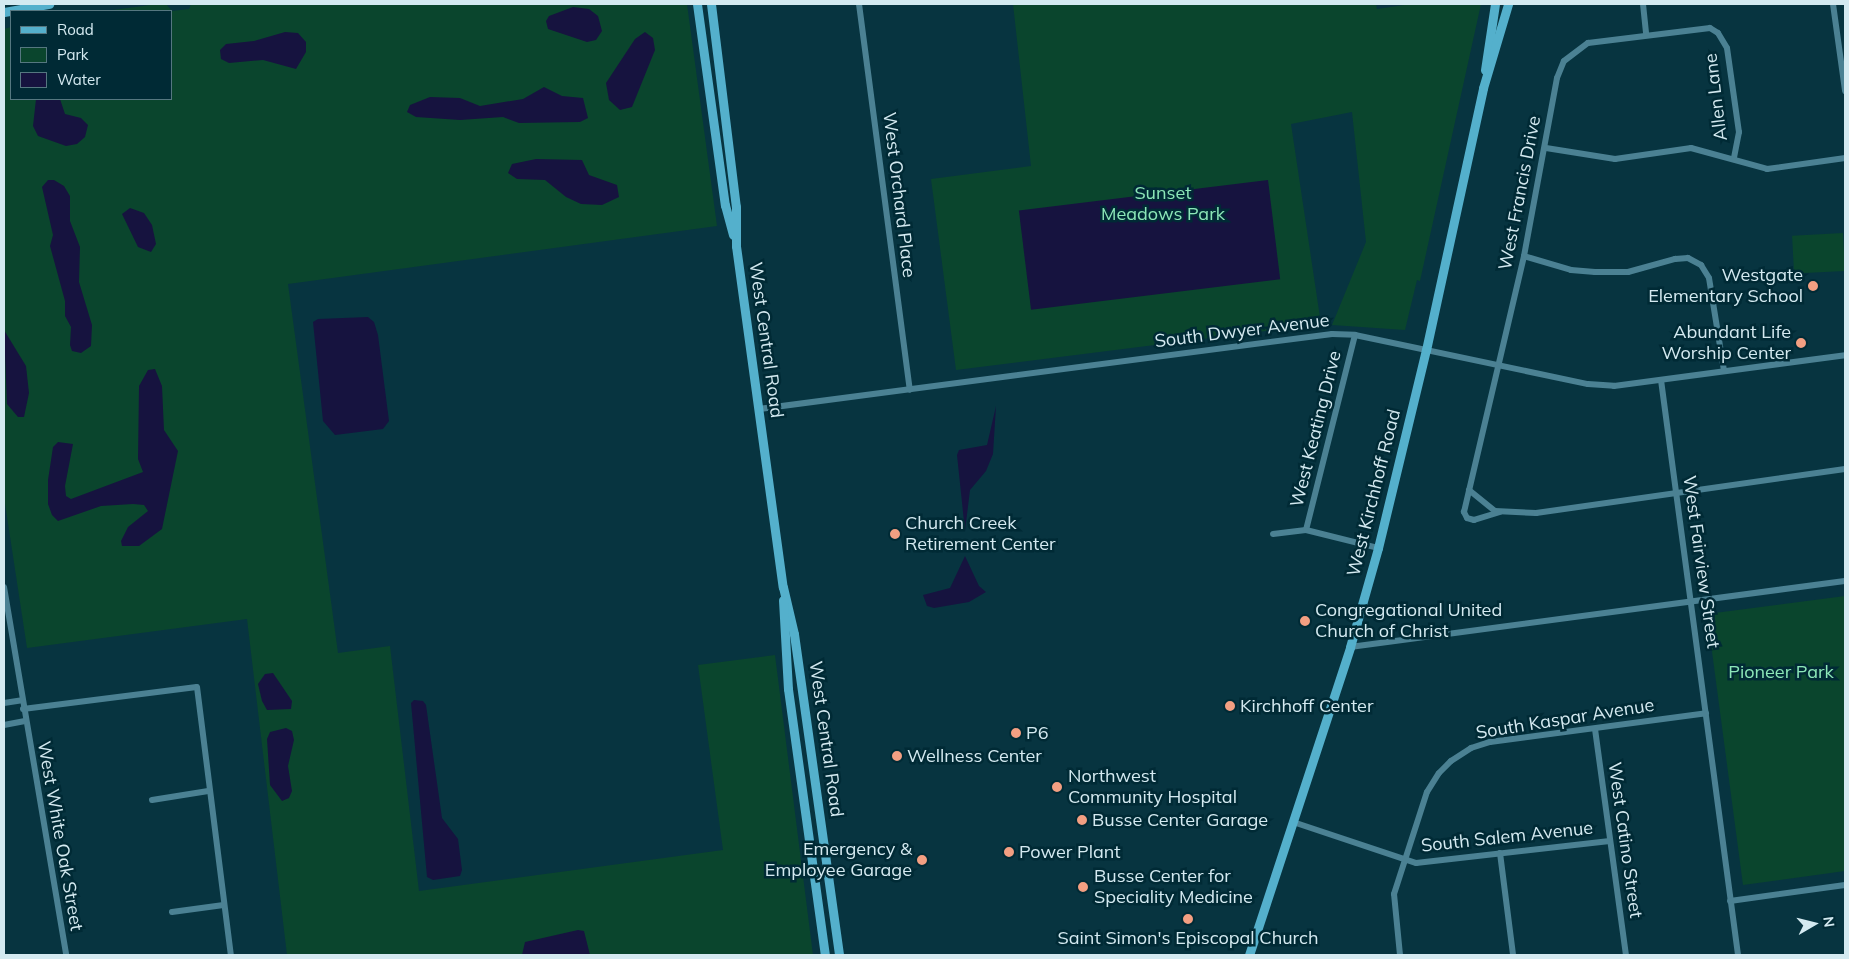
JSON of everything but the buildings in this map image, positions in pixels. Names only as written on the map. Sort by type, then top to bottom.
[{"type":"main road","points":[[15,10],[49,4]]},
{"type":"main road","name":"West Central Road","points":[[698,4],[725,205],[736,246],[782,587],[794,634],[839,955]]},
{"type":"main road","name":"West Central Road","points":[[712,4],[736,207],[736,246]]},
{"type":"main road","name":"West Kirchhoff Road","points":[[1249,955],[1350,646],[1378,548],[1426,350],[1483,88],[1495,4]]},
{"type":"main road","name":"West Kirchhoff Road","points":[[1483,88],[1508,4]]},
{"type":"main road","name":"West Central Road","points":[[782,587],[782,636],[788,688],[825,955]]},
{"type":"street","name":"West Orchard Place","points":[[859,4],[910,390]]},
{"type":"street","points":[[1643,4],[1646,34]]},
{"type":"street","points":[[1833,4],[1845,91]]},
{"type":"street","name":"West Francis Drive","points":[[1500,512],[1484,519],[1467,518],[1464,512],[1524,256],[1546,148],[1557,78],[1564,62],[1588,43],[1702,28],[1718,33]]},
{"type":"street","name":"Allen Lane","points":[[1718,33],[1727,48],[1739,132],[1734,158]]},
{"type":"street","points":[[1546,148],[1616,159],[1691,148],[1734,158],[1767,169],[1845,158]]},
{"type":"street","points":[[1524,256],[1572,270],[1595,272],[1628,272],[1675,259],[1688,258],[1701,265],[1709,278],[1724,371]]},
{"type":"street","name":"South Dwyer Avenue","points":[[759,410],[1332,334],[1355,335],[1497,367],[1588,384],[1614,386],[1845,355]]},
{"type":"street","name":"West Keating Drive","points":[[1306,530],[1355,335]]},
{"type":"street","name":"West Fairview Street","points":[[1661,380],[1738,955]]},
{"type":"street","points":[[1469,490],[1500,512],[1536,513],[1845,469]]},
{"type":"street","points":[[1273,534],[1306,530],[1378,548]]},
{"type":"street","points":[[1350,646],[1845,581]]},
{"type":"street","name":"West White Oak Street","points":[[4,586],[24,721],[66,955]]},
{"type":"street","points":[[23,709],[197,686],[208,791],[230,955]]},
{"type":"street","points":[[4,703],[22,700]]},
{"type":"street","name":"South Kaspar Avenue","points":[[1400,955],[1394,901],[1405,859],[1427,792],[1439,773],[1452,761],[1471,748],[1490,742],[1706,713]]},
{"type":"street","name":"West White Oak Street","points":[[4,725],[24,721]]},
{"type":"street","name":"West Catino Street","points":[[1595,729],[1626,955]]},
{"type":"street","points":[[152,800],[208,791]]},
{"type":"street","name":"South Salem Avenue","points":[[1293,822],[1405,859],[1424,863],[1610,841]]},
{"type":"street","points":[[1500,853],[1513,955]]},
{"type":"street","points":[[1730,901],[1845,885]]},
{"type":"street","points":[[172,912],[224,905]]},
{"type":"green space","points":[[166,4],[171,10],[113,10]]},
{"type":"green space","points":[[191,4],[687,4],[717,226],[288,284],[338,653],[390,646],[419,891],[723,850],[698,665],[775,655],[813,955],[287,955],[247,619],[27,648],[4,497],[4,29],[10,27],[10,100],[172,100],[172,11],[189,9]]},
{"type":"green space","name":"Sunset Meadows Park","points":[[1013,4],[1376,4],[1377,9],[1411,4],[1481,4],[1420,281],[1417,280],[1405,330],[1332,325],[1366,242],[1352,112],[1291,124],[1321,324],[956,370],[931,179],[1031,166]]},
{"type":"green space","points":[[1843,233],[1845,271],[1794,274],[1792,236]]},
{"type":"green space","name":"Pioneer Park","points":[[1845,596],[1845,871],[1743,885],[1707,614]]},
{"type":"water","points":[[573,7],[589,9],[598,16],[602,31],[596,40],[587,42],[548,29],[546,21],[549,16]]},
{"type":"water","points":[[285,32],[298,33],[306,42],[306,52],[296,69],[263,60],[229,63],[221,59],[220,50],[226,44],[254,41]]},
{"type":"water","points":[[645,32],[653,38],[655,50],[632,107],[620,110],[609,100],[606,83],[635,39]]},
{"type":"water","points":[[544,87],[562,96],[583,98],[588,118],[580,122],[519,123],[503,117],[460,120],[416,117],[407,112],[410,105],[430,97],[460,98],[480,106],[523,99]]},
{"type":"water","points":[[36,100],[60,100],[65,114],[81,118],[88,125],[85,137],[77,144],[66,146],[38,136],[33,126]]},
{"type":"water","points":[[536,159],[582,160],[589,175],[617,185],[619,197],[602,205],[581,204],[566,197],[545,180],[517,179],[508,173],[512,164]]},
{"type":"water","points":[[48,180],[54,180],[64,186],[70,196],[70,221],[80,247],[79,282],[92,325],[91,346],[81,353],[72,351],[70,345],[71,327],[65,316],[65,301],[50,246],[53,235],[42,187]]},
{"type":"water","points":[[1268,180],[1280,279],[1031,310],[1019,211]]},
{"type":"water","points":[[130,208],[144,213],[152,225],[156,244],[151,252],[138,247],[122,214]]},
{"type":"water","points":[[368,317],[374,322],[378,335],[389,421],[383,429],[335,435],[323,421],[313,322],[318,319]]},
{"type":"water","points":[[4,330],[26,366],[29,393],[24,417],[18,417],[7,404]]},
{"type":"water","points":[[155,369],[162,386],[164,430],[178,451],[162,529],[139,546],[122,546],[121,541],[128,527],[148,511],[144,505],[133,504],[101,506],[58,521],[52,515],[48,504],[48,480],[53,447],[58,442],[73,444],[65,486],[66,496],[71,499],[143,472],[138,459],[139,386],[148,370]]},
{"type":"water","points":[[996,406],[993,454],[986,471],[970,490],[965,531],[957,455],[959,450],[987,445]]},
{"type":"water","points":[[965,556],[979,586],[986,592],[969,602],[934,608],[927,606],[923,595],[950,588]]},
{"type":"water","points":[[273,673],[292,701],[291,709],[267,710],[262,701],[258,684],[265,674]]},
{"type":"water","points":[[414,700],[423,701],[426,705],[442,818],[458,839],[462,870],[460,876],[433,880],[427,877],[411,703]]},
{"type":"water","points":[[286,728],[292,731],[294,740],[288,766],[292,791],[289,798],[282,801],[270,785],[267,739],[270,732]]},
{"type":"water","points":[[578,930],[584,931],[590,955],[522,955],[525,942]]},
{"type":"place","name":"Westgate Elementary School","points":[[1813,286]]},
{"type":"place","name":"Abundant Life Worship Center","points":[[1801,343]]},
{"type":"place","name":"Church Creek Retirement Center","points":[[895,534]]},
{"type":"place","name":"Congregational United Church of Christ","points":[[1305,621]]},
{"type":"place","name":"Kirchhoff Center","points":[[1230,706]]},
{"type":"place","name":"P6","points":[[1016,733]]},
{"type":"place","name":"Wellness Center","points":[[897,756]]},
{"type":"place","name":"Northwest Community Hospital","points":[[1057,787]]},
{"type":"place","name":"Busse Center Garage","points":[[1082,820]]},
{"type":"place","name":"Power Plant","points":[[1009,852]]},
{"type":"place","name":"Emergency & Employee Garage","points":[[922,860]]},
{"type":"place","name":"Busse Center for Speciality Medicine","points":[[1083,887]]},
{"type":"place","name":"Saint Simon's Episcopal Church","points":[[1188,919]]}]
